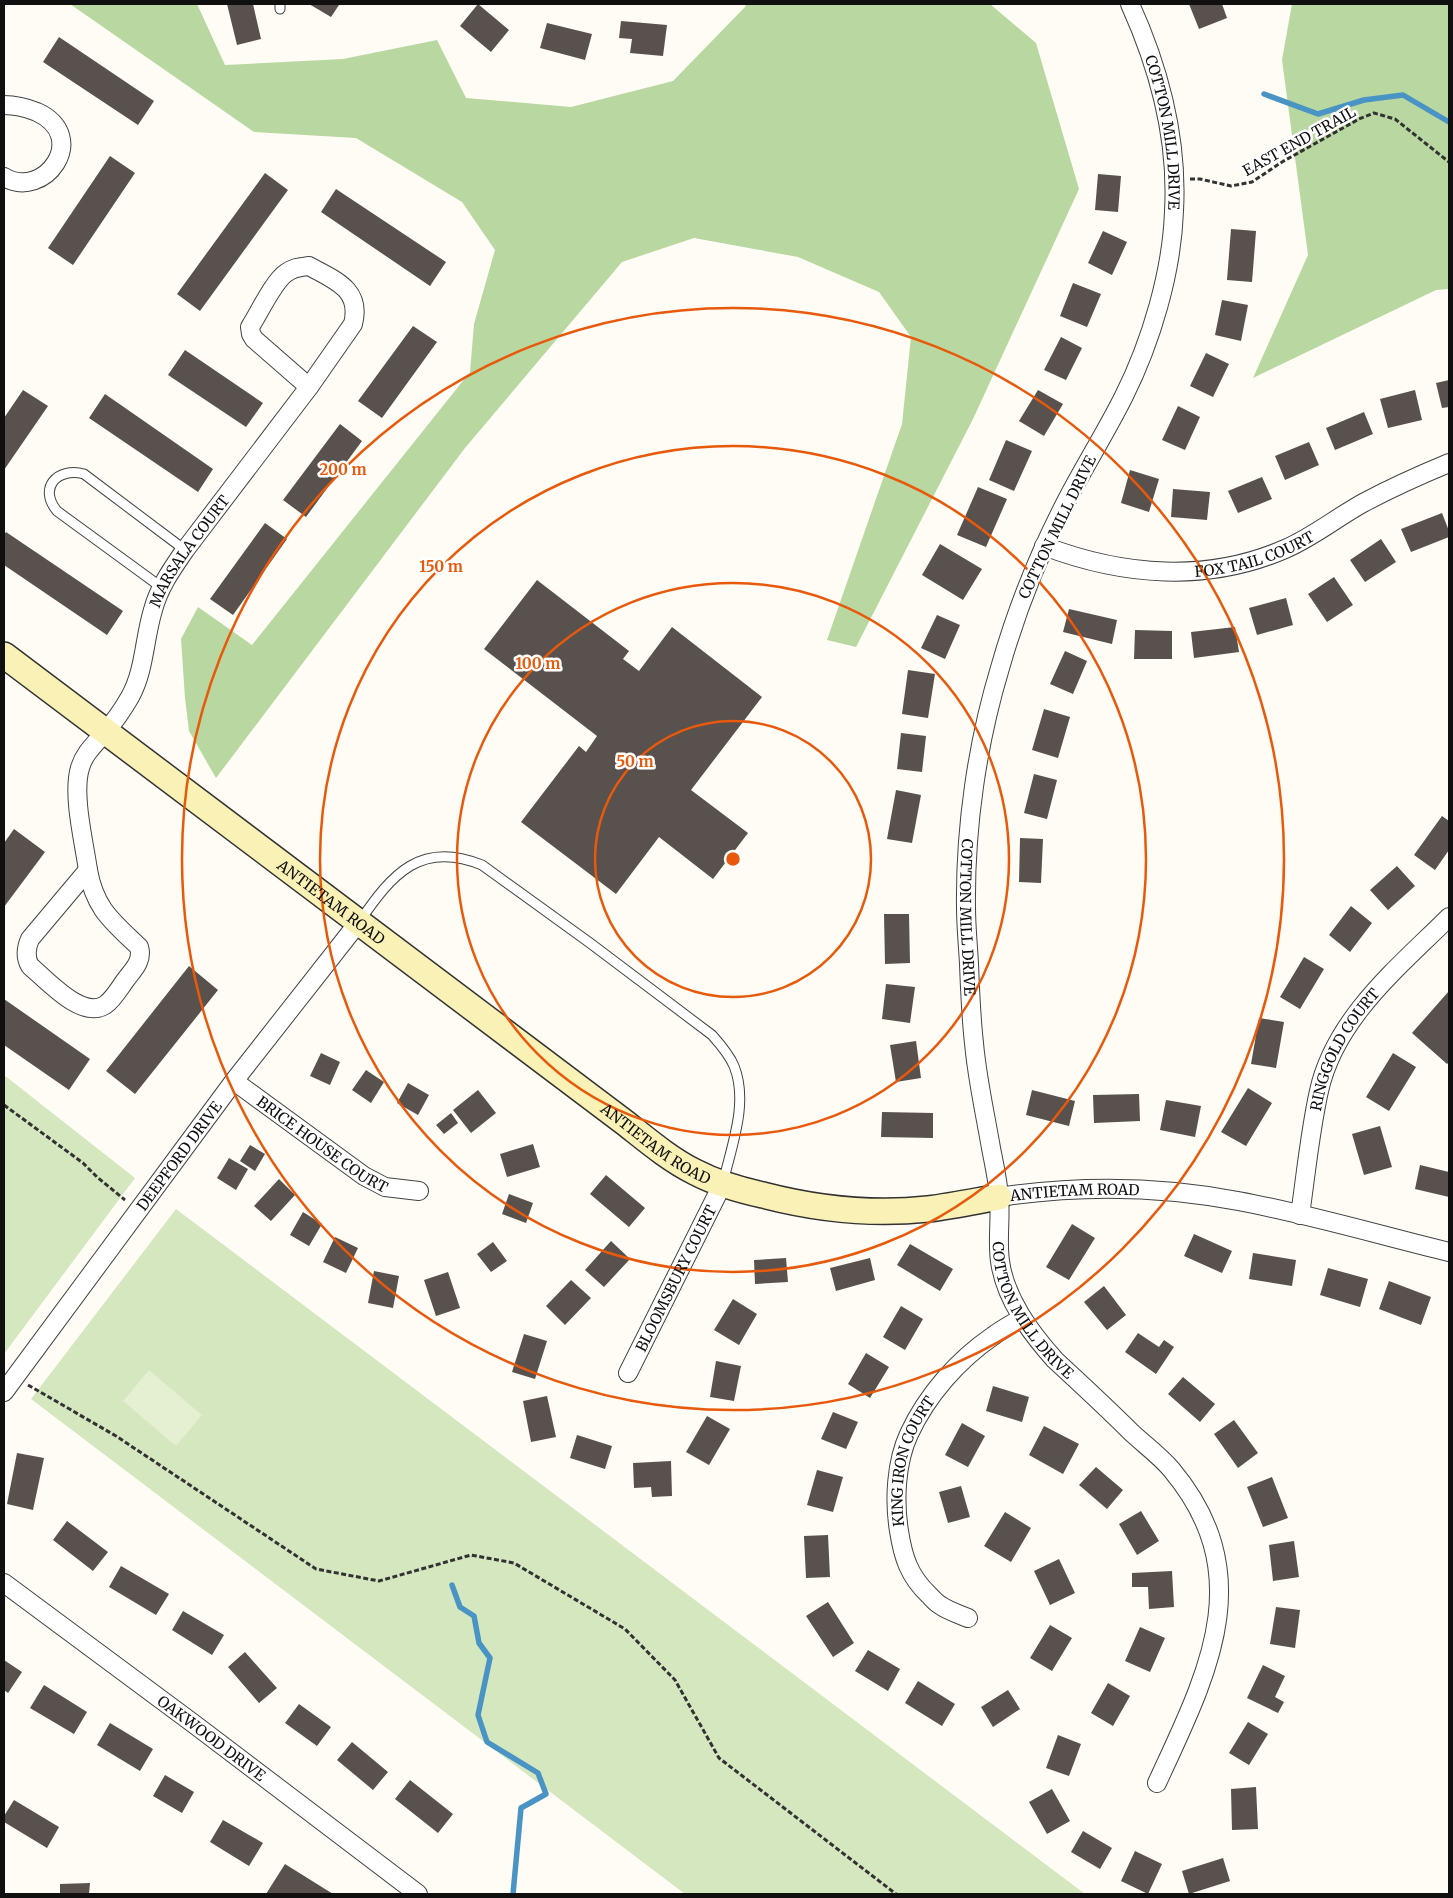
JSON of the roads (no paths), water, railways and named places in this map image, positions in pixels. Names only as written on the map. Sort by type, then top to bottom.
[{"type":"street","name":"COTTON MILL DRIVE","points":[[1130,4],[1141,26],[1156,70],[1170,140],[1174,180],[1174,213],[1170,252],[1159,301],[1144,349],[1125,395],[1044,546],[1018,610],[999,671],[984,732],[974,795],[968,858],[966,908],[974,1046],[999,1197],[1000,1262],[1007,1285],[1022,1318],[1055,1360],[1170,1468],[1192,1499],[1212,1543],[1219,1588],[1218,1617],[1213,1645],[1196,1698],[1157,1784]]},
{"type":"street","points":[[4,105],[28,108],[44,116],[58,127],[61,139],[58,161],[50,171],[35,180],[22,183],[10,181],[4,177]]},
{"type":"street","name":"MARSALA COURT","points":[[88,870],[30,939],[27,947],[30,966],[77,1005],[95,1009],[112,1000],[138,963],[141,953],[139,947],[108,918],[99,905],[91,886],[77,784],[80,767],[87,751],[105,732],[130,697],[146,653],[153,609],[161,587],[170,572],[309,387],[353,324],[355,304],[351,295],[342,285],[310,266],[297,267],[286,273],[279,280],[250,327],[254,339],[309,387]]},
{"type":"street","name":"FOX TAIL COURT","points":[[1044,546],[1067,555],[1106,566],[1153,572],[1183,573],[1217,569],[1252,561],[1285,550],[1310,537],[1362,504],[1406,481],[1449,463]]},
{"type":"street","name":"ANTIETAM ROAD","points":[[4,655],[617,1116],[658,1149],[695,1172],[744,1191],[796,1204],[831,1209],[876,1211],[928,1209],[999,1197],[1070,1190],[1182,1192],[1238,1201],[1449,1252]]},
{"type":"street","name":"RINGGOLD COURT","points":[[1300,1215],[1319,1090],[1330,1059],[1345,1030],[1368,999],[1449,917]]},
{"type":"street","name":"DEEPFORD DRIVE","points":[[4,1392],[234,1081],[358,923]]},
{"type":"street","name":"BRICE HOUSE COURT","points":[[234,1081],[364,1176],[385,1187],[418,1192]]},
{"type":"street","name":"BLOOMSBURY COURT","points":[[628,1373],[723,1183]]},
{"type":"street","name":"KING IRON COURT","points":[[968,1618],[939,1605],[920,1587],[908,1568],[901,1546],[897,1518],[897,1490],[901,1462],[909,1434],[926,1405],[947,1377],[986,1341],[1022,1318]]},
{"type":"street","name":"OAKWOOD DRIVE","points":[[4,1583],[418,1894]]},
{"type":"lane","points":[[161,587],[57,512],[50,504],[48,492],[52,482],[62,474],[74,472],[84,474],[185,550]]},
{"type":"lane","points":[[358,923],[379,893],[407,867],[416,862],[448,856],[466,858],[482,865],[712,1035],[724,1049],[734,1066],[739,1085],[740,1104],[723,1183]]},
{"type":"waterway","points":[[1264,94],[1318,114],[1364,100],[1403,95],[1449,122]]},
{"type":"waterway","points":[[452,1585],[460,1607],[474,1616],[479,1643],[490,1658],[478,1715],[487,1742],[538,1773],[546,1794],[521,1808],[513,1894]]}]
